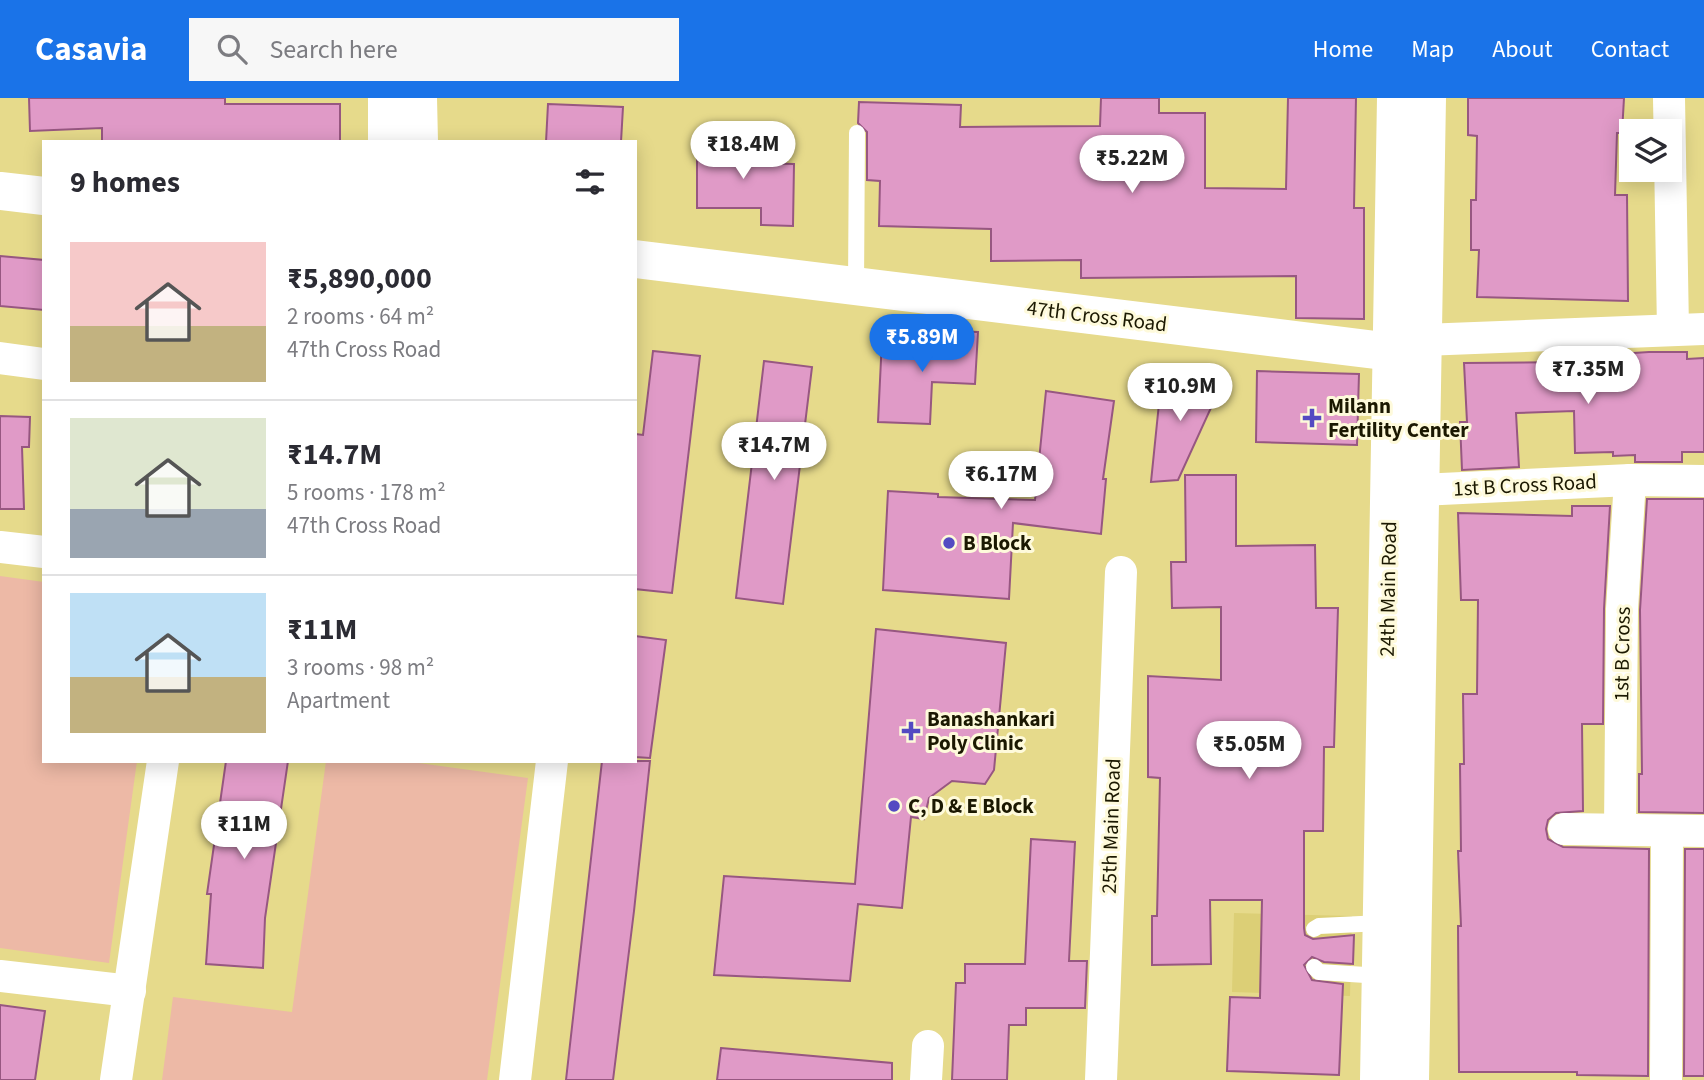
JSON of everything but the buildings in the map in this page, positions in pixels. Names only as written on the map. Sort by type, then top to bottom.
[{"type":"main road","points":[[387,98],[387,140]]},
{"type":"main road","points":[[418,98],[419,140]]},
{"type":"main road","name":"24th Main Road","points":[[1396,98],[1408,346],[1420,490],[1410,1080]]},
{"type":"main road","name":"24th Main Road","points":[[1379,1080],[1382,923],[1408,346],[1427,98]]},
{"type":"main road","points":[[0,191],[42,196]]},
{"type":"main road","name":"47th Cross Road","points":[[637,259],[856,287],[1408,346]]},
{"type":"street","points":[[1408,346],[1689,330],[1669,98]]},
{"type":"street","points":[[0,358],[42,364]]},
{"type":"street","name":"1st B Cross Road","points":[[1420,490],[1630,480],[1704,481]]},
{"type":"street","name":"1st B Cross","points":[[1620,829],[1622,609],[1630,480]]},
{"type":"street","points":[[0,547],[42,552]]},
{"type":"street","name":"25th Main Road","points":[[1101,1080],[1121,572]]},
{"type":"street","points":[[117,1080],[163,763]]},
{"type":"street","points":[[515,1080],[552,763]]},
{"type":"street","points":[[1564,829],[1704,831]]},
{"type":"street","points":[[1666,1080],[1667,831]]},
{"type":"street","points":[[0,976],[130,991]]},
{"type":"street","points":[[926,1080],[928,1046]]},
{"type":"lane","points":[[856,287],[857,133]]},
{"type":"lane","points":[[1314,929],[1318,926],[1382,923]]},
{"type":"lane","points":[[1314,967],[1320,972],[1381,976]]},
{"type":"shaded area","points":[[0,576],[42,582],[42,763],[137,763],[109,963],[0,948]]},
{"type":"shaded area","points":[[326,763],[419,763],[528,778],[487,1080],[162,1080],[173,997],[292,1012]]},
{"type":"shaded area","points":[[1234,913],[1352,916],[1350,996],[1232,992]]},
{"type":"place","name":"Milann Fertility Center","points":[[1312,418]]},
{"type":"place","name":"B Block","points":[[949,543]]},
{"type":"place","name":"Banashankari Poly Clinic","points":[[911,731]]},
{"type":"place","name":"C, D & E Block","points":[[894,806]]}]
